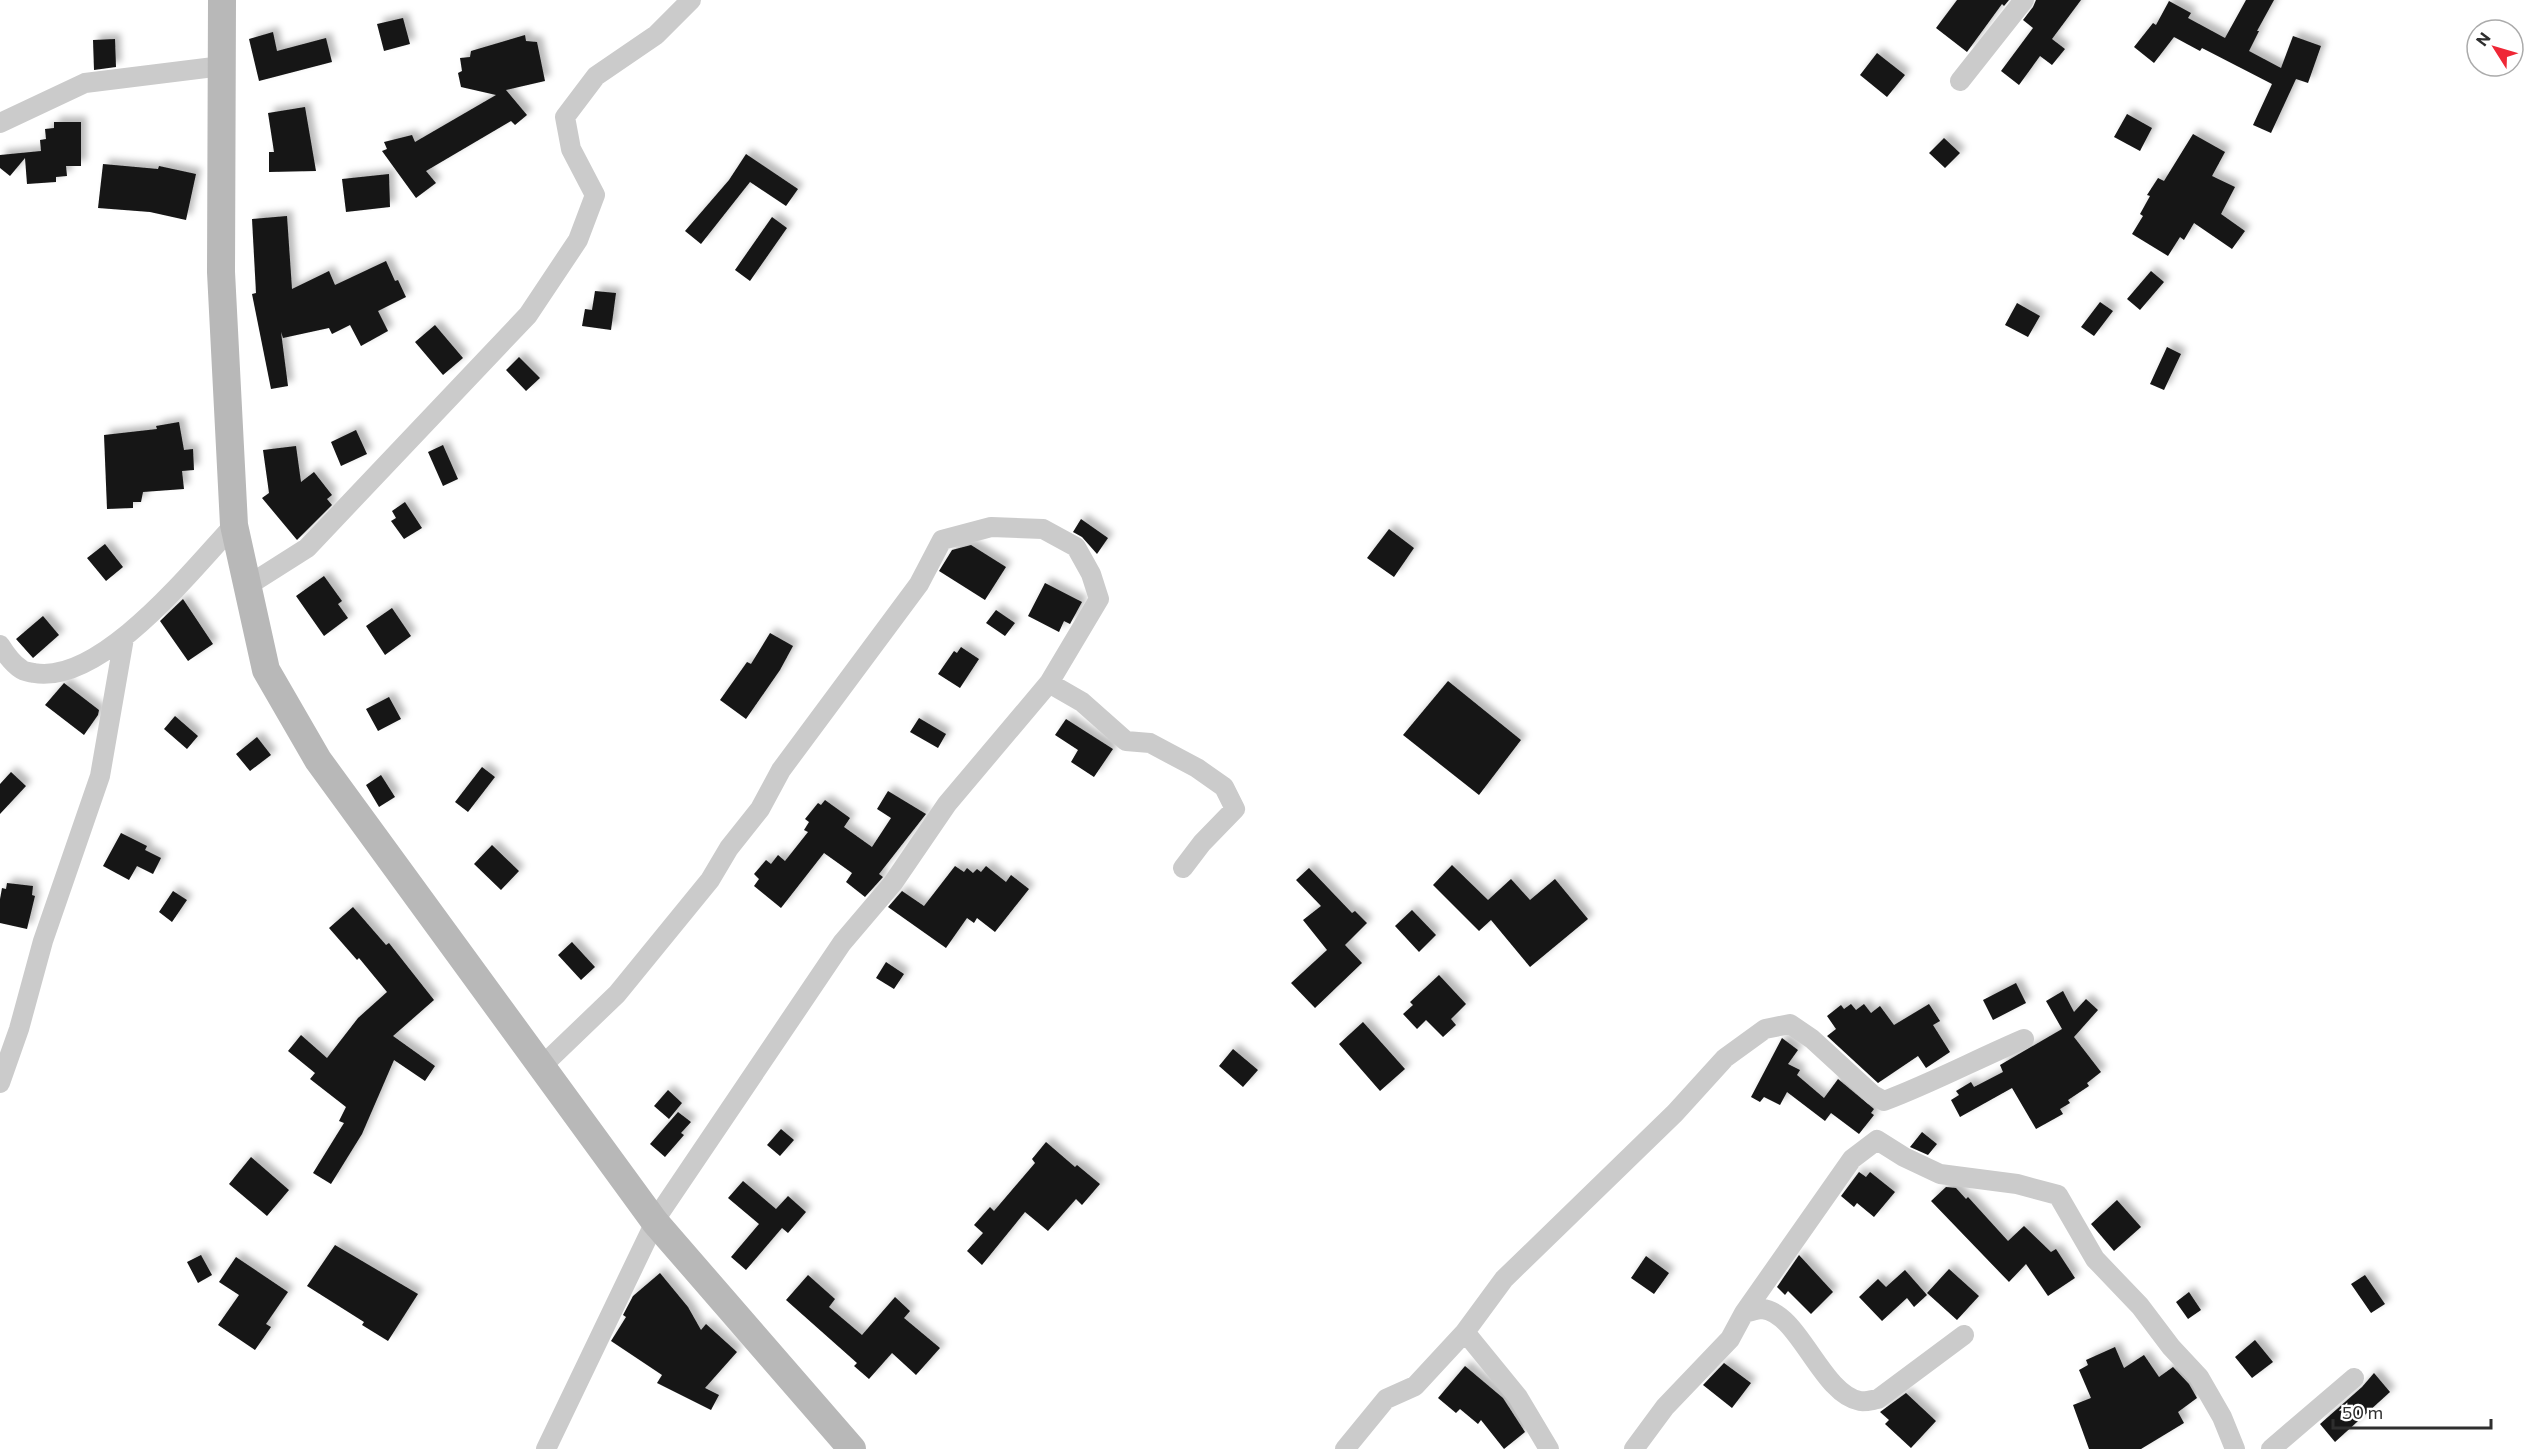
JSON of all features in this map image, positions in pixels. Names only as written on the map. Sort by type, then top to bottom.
[{"type":"street","points":[[222,0],[221,272],[234,525],[266,670],[318,760],[655,1221],[852,1449]]},
{"type":"street","points":[[247,586],[308,548],[528,315],[578,240],[595,195],[571,149],[564,117],[596,76],[656,35],[691,0]]},
{"type":"street","points":[[1960,81],[2024,0]]},
{"type":"street","points":[[0,123],[85,83],[222,66]]},
{"type":"street","points":[[0,645],[22,670],[45,675],[66,672],[99,655],[124,638],[165,599],[234,525]]},
{"type":"street","points":[[542,1066],[617,994],[710,880],[729,848],[760,809],[781,770],[919,584],[942,540],[991,527],[1043,529],[1076,547],[1091,574],[1098,599],[1049,683],[947,804],[893,883],[842,943],[655,1221],[546,1449]]},
{"type":"street","points":[[0,1083],[19,1029],[43,941],[100,776],[124,638]]},
{"type":"street","points":[[1049,683],[1082,702],[1126,741],[1150,743],[1197,768],[1224,787],[1235,809],[1202,843],[1183,868]]},
{"type":"street","points":[[1345,1449],[1386,1399],[1415,1386],[1465,1332],[1504,1279],[1675,1113],[1725,1058],[1765,1029],[1790,1024],[1812,1039],[1873,1095],[1884,1101],[2024,1039]]},
{"type":"street","points":[[1634,1449],[1665,1407],[1730,1339],[1744,1313],[1852,1159],[1877,1140],[1904,1157],[1940,1174],[2017,1184],[2058,1195],[2095,1259],[2140,1306],[2171,1347],[2199,1377],[2222,1417],[2235,1449]]},
{"type":"street","points":[[1744,1313],[1760,1309],[1774,1312],[1798,1337],[1840,1394],[1861,1402],[1878,1399],[1964,1335]]},
{"type":"street","points":[[1465,1332],[1518,1397],[1549,1449]]},
{"type":"street","points":[[2271,1449],[2354,1378]]},
{"type":"building","points":[[1957,0],[2009,0],[2004,6],[2002,4],[1967,52],[1936,28]]},
{"type":"building","points":[[2036,0],[2081,0],[2052,39],[2065,49],[2052,65],[2040,56],[2019,85],[2001,71],[2033,28],[2023,20]]},
{"type":"building","points":[[2246,0],[2274,0],[2249,51],[2281,68],[2293,36],[2321,46],[2308,83],[2296,79],[2271,133],[2253,125],[2272,84],[2202,48],[2200,51],[2174,37],[2154,63],[2134,47],[2153,23],[2156,25],[2169,1],[2191,13],[2188,18],[2225,38]]},
{"type":"building","points":[[403,18],[410,44],[384,51],[377,24]]},
{"type":"building","points":[[273,32],[277,51],[326,38],[332,62],[259,81],[249,39]]},
{"type":"building","points":[[525,35],[526,41],[537,42],[545,81],[506,90],[527,115],[515,125],[511,121],[426,171],[436,183],[416,198],[382,151],[387,149],[384,142],[412,135],[415,142],[496,95],[461,87],[458,73],[462,71],[460,58],[470,57],[471,51]]},
{"type":"building","points":[[115,39],[116,67],[94,70],[93,40]]},
{"type":"building","points":[[1877,53],[1905,75],[1887,97],[1860,75]]},
{"type":"building","points":[[305,107],[316,171],[269,172],[269,152],[274,152],[268,113]]},
{"type":"building","points":[[2127,114],[2152,128],[2140,151],[2114,137]]},
{"type":"building","points":[[54,122],[81,122],[81,166],[66,166],[67,176],[56,177],[56,182],[27,184],[25,158],[10,176],[0,168],[0,155],[41,151],[40,140],[46,139],[45,129],[54,128]]},
{"type":"building","points":[[2193,134],[2225,152],[2212,176],[2235,187],[2221,214],[2245,231],[2232,249],[2194,223],[2184,240],[2180,237],[2168,256],[2132,234],[2143,216],[2140,214],[2150,196],[2147,195],[2158,178],[2164,181]]},
{"type":"building","points":[[1944,138],[1960,153],[1945,168],[1929,153]]},
{"type":"building","points":[[746,154],[798,189],[786,206],[750,182],[701,244],[685,231],[729,180]]},
{"type":"building","points":[[103,164],[158,169],[159,166],[196,174],[186,220],[150,212],[98,208]]},
{"type":"building","points":[[389,174],[390,207],[346,212],[342,179]]},
{"type":"building","points":[[287,216],[292,289],[329,271],[335,285],[386,261],[395,281],[398,280],[406,297],[378,311],[388,331],[361,346],[350,325],[332,334],[329,328],[283,338],[281,332],[288,386],[271,389],[252,294],[256,293],[252,219]]},
{"type":"building","points":[[772,217],[787,228],[750,281],[735,270]]},
{"type":"building","points":[[2151,271],[2164,282],[2140,310],[2127,299]]},
{"type":"building","points":[[595,291],[616,293],[611,330],[582,326],[585,309],[592,310]]},
{"type":"building","points":[[2100,302],[2113,311],[2094,336],[2081,327]]},
{"type":"building","points":[[2017,303],[2040,316],[2028,337],[2005,325]]},
{"type":"building","points":[[435,325],[463,358],[443,375],[415,342]]},
{"type":"building","points":[[2167,347],[2181,354],[2164,390],[2150,384]]},
{"type":"building","points":[[519,357],[540,378],[526,391],[506,370]]},
{"type":"building","points":[[179,422],[184,450],[193,449],[194,470],[182,471],[184,489],[143,492],[141,502],[133,502],[133,508],[107,509],[104,435],[157,429],[156,426]]},
{"type":"building","points":[[356,430],[367,454],[341,466],[331,442]]},
{"type":"building","points":[[443,445],[458,479],[443,486],[428,452]]},
{"type":"building","points":[[296,446],[301,482],[314,472],[332,495],[327,499],[332,505],[297,540],[262,498],[269,493],[263,450]]},
{"type":"building","points":[[405,502],[422,528],[404,539],[391,521],[396,518],[392,511]]},
{"type":"building","points":[[1081,519],[1108,538],[1097,554],[1082,537],[1073,532]]},
{"type":"building","points":[[1389,529],[1414,548],[1394,577],[1367,558]]},
{"type":"building","points":[[105,544],[123,567],[106,581],[87,558]]},
{"type":"building","points":[[971,545],[1006,567],[985,600],[939,571],[952,550]]},
{"type":"building","points":[[324,576],[342,601],[338,604],[348,618],[324,636],[296,596]]},
{"type":"building","points":[[1045,583],[1082,602],[1070,624],[1064,621],[1059,632],[1028,616]]},
{"type":"building","points":[[183,599],[213,644],[188,661],[160,621]]},
{"type":"building","points":[[392,608],[411,636],[385,655],[366,626]]},
{"type":"building","points":[[996,610],[1015,623],[1005,636],[986,623]]},
{"type":"building","points":[[43,616],[59,635],[33,658],[16,639]]},
{"type":"building","points":[[770,633],[793,646],[780,670],[746,719],[720,700],[747,662],[751,664]]},
{"type":"building","points":[[961,647],[979,659],[960,688],[938,674],[954,651],[957,653]]},
{"type":"building","points":[[1448,681],[1521,740],[1479,795],[1403,735]]},
{"type":"building","points":[[64,683],[99,710],[84,735],[45,705]]},
{"type":"building","points":[[389,697],[401,719],[378,731],[366,709]]},
{"type":"building","points":[[175,716],[198,736],[187,749],[164,729]]},
{"type":"building","points":[[919,718],[946,734],[938,748],[910,732]]},
{"type":"building","points":[[1066,719],[1113,749],[1094,777],[1071,762],[1078,750],[1055,735]]},
{"type":"building","points":[[257,737],[271,755],[250,771],[236,754]]},
{"type":"building","points":[[482,767],[495,777],[468,812],[455,802]]},
{"type":"building","points":[[11,772],[26,786],[0,814],[0,784]]},
{"type":"building","points":[[381,775],[395,797],[379,807],[366,785]]},
{"type":"building","points":[[888,791],[926,814],[879,874],[883,877],[865,897],[846,882],[852,873],[824,853],[781,908],[754,886],[759,879],[754,874],[766,860],[771,864],[778,855],[785,861],[808,832],[804,830],[809,822],[805,819],[818,803],[821,805],[825,800],[850,818],[844,827],[872,847],[891,818],[877,809]]},
{"type":"building","points":[[121,833],[147,846],[145,850],[161,858],[153,874],[137,866],[129,880],[103,866]]},
{"type":"building","points":[[492,845],[519,871],[501,890],[474,864]]},
{"type":"building","points":[[1452,865],[1488,900],[1511,879],[1530,900],[1555,879],[1588,919],[1530,967],[1491,920],[1479,931],[1433,885]]},
{"type":"building","points":[[955,866],[964,872],[967,868],[973,873],[977,869],[981,872],[986,866],[1006,882],[1011,875],[1029,889],[995,932],[977,918],[974,923],[967,918],[946,948],[888,907],[902,891],[924,906]]},
{"type":"building","points":[[1309,868],[1352,913],[1355,911],[1367,923],[1345,945],[1362,963],[1315,1008],[1291,983],[1327,950],[1303,920],[1321,906],[1296,880]]},
{"type":"building","points":[[7,883],[33,886],[32,895],[35,896],[27,929],[0,923],[0,899],[2,888],[6,889]]},
{"type":"building","points":[[173,891],[187,900],[172,922],[159,912]]},
{"type":"building","points":[[353,907],[386,945],[389,943],[434,1000],[393,1036],[435,1066],[425,1081],[394,1060],[362,1134],[331,1184],[313,1173],[344,1123],[339,1121],[346,1107],[310,1079],[315,1073],[288,1051],[301,1035],[327,1058],[358,1018],[387,992],[359,958],[357,960],[329,928]]},
{"type":"building","points":[[1412,910],[1436,935],[1419,952],[1395,926]]},
{"type":"building","points":[[572,942],[595,967],[581,980],[558,955]]},
{"type":"building","points":[[886,962],[904,974],[894,989],[876,978]]},
{"type":"building","points":[[1439,975],[1466,1004],[1451,1019],[1456,1025],[1443,1037],[1426,1020],[1417,1029],[1403,1014],[1413,1005],[1410,1002]]},
{"type":"building","points":[[2016,983],[2026,1003],[1993,1020],[1983,1000]]},
{"type":"building","points":[[2063,991],[2074,1012],[2086,999],[2098,1010],[2074,1037],[2101,1072],[2087,1083],[2089,1086],[2068,1100],[2070,1103],[2060,1109],[2063,1114],[2036,1129],[2012,1088],[1960,1117],[1951,1100],[1959,1095],[1956,1091],[1971,1082],[1974,1087],[2003,1072],[2000,1065],[2062,1029],[2046,1001]]},
{"type":"building","points":[[1851,1004],[1856,1010],[1864,1004],[1871,1013],[1880,1006],[1894,1025],[1929,1004],[1940,1021],[1933,1025],[1950,1052],[1926,1068],[1918,1056],[1878,1083],[1827,1036],[1836,1029],[1827,1016],[1841,1005],[1844,1009]]},
{"type":"building","points":[[1363,1022],[1405,1069],[1380,1091],[1339,1044]]},
{"type":"building","points":[[1782,1038],[1798,1050],[1788,1064],[1800,1070],[1797,1075],[1824,1098],[1838,1079],[1874,1109],[1871,1113],[1874,1115],[1859,1134],[1831,1113],[1825,1121],[1787,1092],[1780,1105],[1764,1097],[1760,1102],[1751,1097]]},
{"type":"building","points":[[1233,1049],[1258,1070],[1243,1087],[1219,1066]]},
{"type":"building","points":[[668,1090],[682,1103],[669,1119],[654,1106]]},
{"type":"building","points":[[678,1112],[691,1122],[681,1133],[684,1135],[665,1157],[650,1144]]},
{"type":"building","points":[[781,1129],[794,1140],[780,1156],[767,1145]]},
{"type":"building","points":[[1922,1132],[1937,1144],[1928,1155],[1910,1147]]},
{"type":"building","points":[[1046,1142],[1075,1167],[1077,1165],[1100,1184],[1082,1205],[1076,1199],[1048,1231],[1025,1212],[982,1265],[967,1251],[983,1233],[974,1225],[990,1207],[994,1211],[1035,1163],[1032,1159]]},
{"type":"building","points":[[251,1157],[289,1190],[267,1216],[229,1184]]},
{"type":"building","points":[[1859,1172],[1866,1177],[1870,1172],[1895,1192],[1874,1217],[1857,1203],[1854,1207],[1841,1196]]},
{"type":"building","points":[[743,1181],[776,1209],[788,1196],[806,1212],[788,1233],[782,1228],[746,1270],[731,1257],[759,1224],[728,1198]]},
{"type":"building","points":[[1946,1187],[1956,1188],[1966,1199],[1968,1197],[2008,1241],[2024,1226],[2051,1252],[2056,1249],[2075,1278],[2048,1296],[2026,1264],[2009,1282],[1931,1201]]},
{"type":"building","points":[[2117,1200],[2141,1227],[2114,1251],[2091,1224]]},
{"type":"building","points":[[335,1245],[418,1294],[388,1341],[362,1325],[364,1322],[307,1286]]},
{"type":"building","points":[[201,1255],[212,1275],[198,1283],[187,1262]]},
{"type":"building","points":[[1799,1255],[1833,1292],[1811,1314],[1788,1291],[1785,1295],[1777,1287]]},
{"type":"building","points":[[1646,1256],[1669,1273],[1654,1294],[1631,1278]]},
{"type":"building","points":[[236,1257],[288,1292],[266,1324],[271,1327],[255,1350],[218,1325],[239,1295],[219,1282]]},
{"type":"building","points":[[1949,1269],[1979,1296],[1957,1320],[1927,1293]]},
{"type":"building","points":[[1905,1270],[1927,1295],[1914,1307],[1907,1298],[1882,1321],[1859,1297],[1878,1279],[1886,1287]]},
{"type":"building","points":[[660,1273],[688,1307],[701,1330],[706,1324],[737,1352],[705,1388],[719,1395],[711,1410],[657,1383],[662,1375],[611,1341],[626,1317],[623,1315],[633,1296]]},
{"type":"building","points":[[808,1275],[835,1299],[829,1307],[862,1335],[895,1297],[910,1311],[904,1318],[940,1348],[916,1375],[892,1353],[869,1379],[854,1366],[857,1363],[786,1300]]},
{"type":"building","points":[[2365,1275],[2385,1304],[2371,1313],[2351,1284]]},
{"type":"building","points":[[2189,1292],[2201,1310],[2188,1319],[2176,1302]]},
{"type":"building","points":[[2255,1340],[2273,1362],[2252,1378],[2235,1357]]},
{"type":"building","points":[[2115,1347],[2124,1368],[2144,1355],[2159,1377],[2173,1367],[2189,1384],[2197,1398],[2178,1412],[2184,1423],[2141,1449],[2089,1449],[2073,1405],[2091,1398],[2079,1370],[2088,1365],[2086,1360]]},
{"type":"building","points":[[1724,1363],[1751,1383],[1732,1408],[1703,1385]]},
{"type":"building","points":[[1465,1366],[1503,1398],[1525,1432],[1504,1449],[1481,1420],[1478,1424],[1460,1409],[1456,1413],[1438,1398]]},
{"type":"building","points":[[2374,1373],[2390,1392],[2335,1442],[2320,1424],[2362,1387]]},
{"type":"building","points":[[1906,1393],[1936,1421],[1911,1448],[1885,1424],[1889,1420],[1880,1412]]}]
